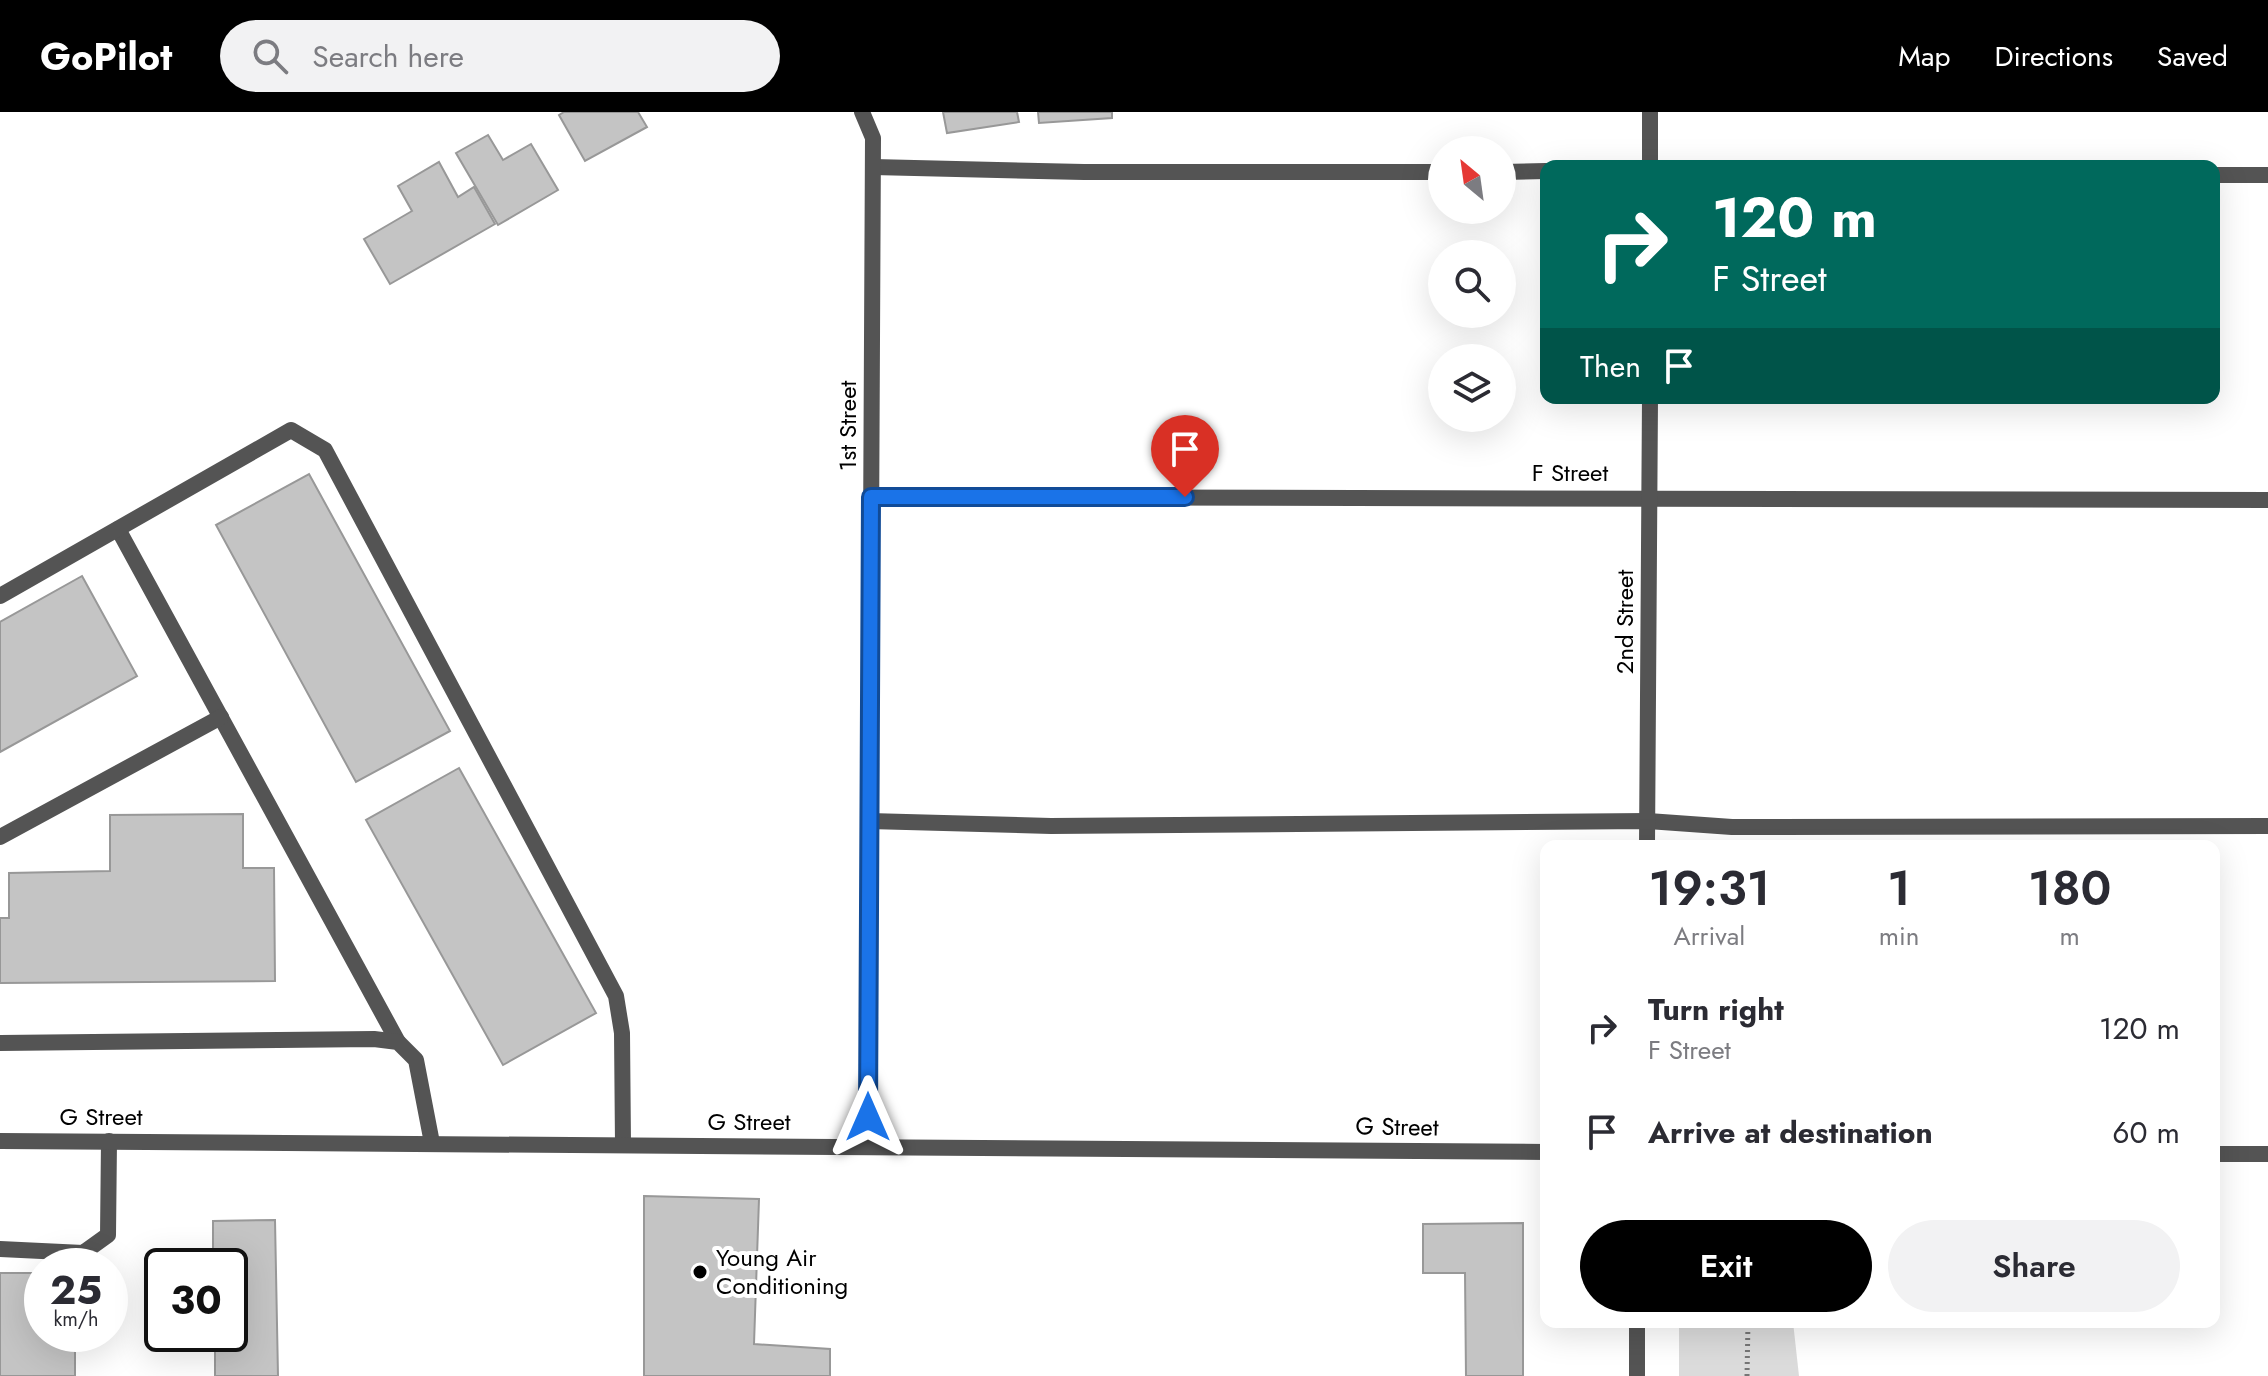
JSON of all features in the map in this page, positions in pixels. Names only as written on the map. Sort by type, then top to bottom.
[{"type":"street","name":"1st Street","points":[[862,112],[873,138],[868,1146]]},
{"type":"street","points":[[1650,112],[1650,160]]},
{"type":"street","points":[[873,167],[1084,172],[1428,172]]},
{"type":"street","points":[[1516,172],[1540,171]]},
{"type":"street","points":[[2220,175],[2268,175]]},
{"type":"street","name":"2nd Street","points":[[1647,840],[1650,404]]},
{"type":"street","points":[[0,596],[291,430],[325,450],[616,996],[622,1033],[623,1145]]},
{"type":"street","name":"F Street","points":[[871,497],[2268,500]]},
{"type":"street","points":[[118,529],[398,1042],[416,1060],[432,1143]]},
{"type":"street","points":[[0,837],[221,717]]},
{"type":"street","points":[[869,821],[1051,826],[1648,821],[1732,827],[2268,826]]},
{"type":"street","points":[[0,1043],[374,1039],[398,1042]]},
{"type":"street","name":"G Street","points":[[0,1141],[1540,1152]]},
{"type":"street","points":[[0,1249],[83,1253],[108,1235],[109,1141]]},
{"type":"street","points":[[2220,1154],[2268,1154]]},
{"type":"street","points":[[1637,1328],[1637,1376]]},
{"type":"path","points":[[1747,1376],[1748,1328]]},
{"type":"shaded area","points":[[1679,1328],[1794,1328],[1799,1376],[1679,1376]]},
{"type":"building","points":[[564,112],[638,112],[647,127],[585,161],[559,115]]},
{"type":"building","points":[[943,112],[1017,112],[1019,122],[947,133]]},
{"type":"building","points":[[1038,112],[1112,112],[1112,118],[1039,123]]},
{"type":"building","points":[[488,135],[503,160],[531,144],[558,190],[498,225],[456,153]]},
{"type":"building","points":[[439,162],[458,197],[474,187],[495,224],[390,284],[364,239],[412,211],[398,186]]},
{"type":"building","points":[[309,474],[450,731],[356,782],[216,525]]},
{"type":"building","points":[[82,576],[137,676],[0,752],[0,622]]},
{"type":"building","points":[[459,768],[596,1013],[503,1065],[366,820]]},
{"type":"building","points":[[243,814],[243,868],[274,868],[275,981],[0,983],[0,918],[9,918],[9,873],[110,871],[110,815]]},
{"type":"building","name":"Young Air Conditioning","points":[[644,1196],[759,1199],[754,1344],[830,1349],[830,1376],[644,1376]]},
{"type":"building","points":[[275,1220],[278,1376],[215,1376],[215,1352],[248,1352],[248,1248],[213,1248],[213,1221]]},
{"type":"building","points":[[1523,1223],[1523,1376],[1466,1376],[1465,1273],[1423,1273],[1423,1224]]},
{"type":"building","points":[[0,1273],[24,1273],[24,1352],[75,1352],[75,1376],[0,1376]]},
{"type":"place","name":"Young Air Conditioning","points":[[700,1272]]},
{"type":"route","points":[[868,1117],[871,497],[1185,497]]}]
